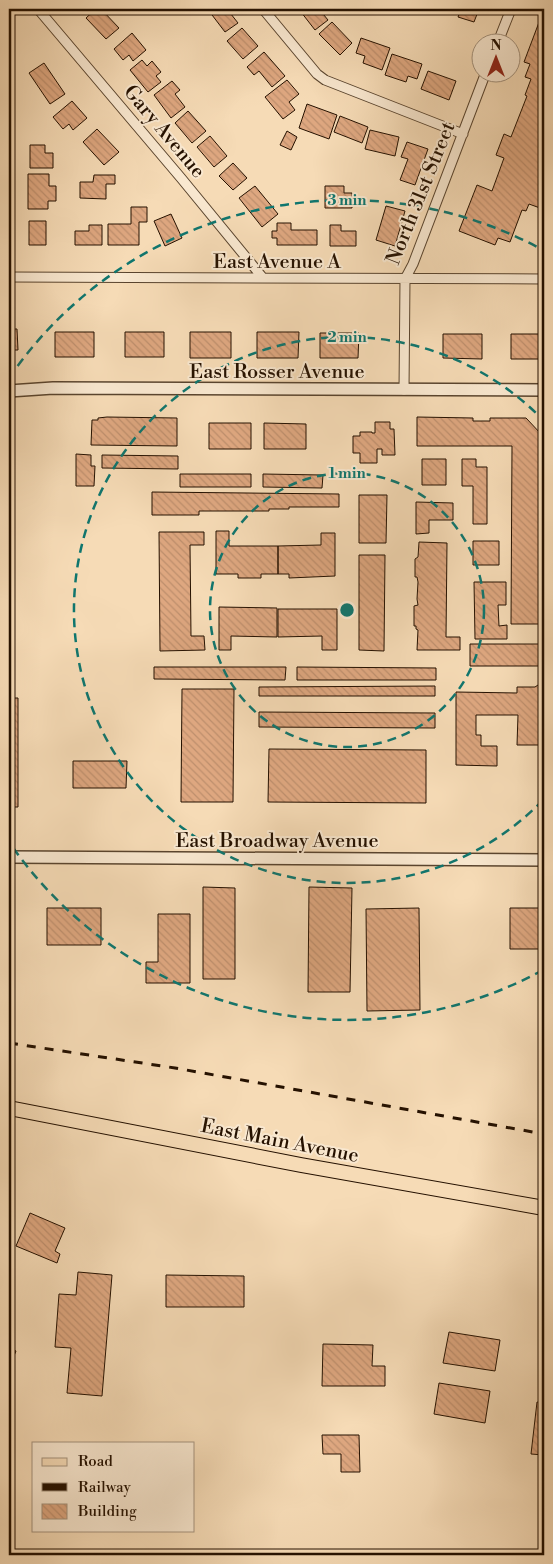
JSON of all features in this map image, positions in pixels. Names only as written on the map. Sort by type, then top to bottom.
[{"type":"main road","name":"East Main Avenue","points":[[9,1108],[291,1163],[544,1208]]},
{"type":"street","name":"Gary Avenue","points":[[38,9],[175,170],[263,278]]},
{"type":"street","points":[[263,9],[317,74],[325,80],[463,134]]},
{"type":"street","points":[[502,32],[510,9]]},
{"type":"street","name":"North 31st Street","points":[[404,390],[405,279],[482,82]]},
{"type":"street","name":"East Avenue A","points":[[9,277],[544,280]]},
{"type":"street","name":"East Rosser Avenue","points":[[9,391],[53,388],[544,390]]},
{"type":"street","name":"East Broadway Avenue","points":[[9,857],[544,860]]},
{"type":"building","points":[[96,9],[101,9],[119,28],[106,39],[86,18]]},
{"type":"building","points":[[212,9],[227,9],[238,23],[225,32],[209,11]]},
{"type":"building","points":[[305,9],[319,9],[328,20],[315,30],[301,12]]},
{"type":"building","points":[[461,9],[479,9],[474,22],[458,17]]},
{"type":"building","points":[[544,9],[544,197],[540,208],[529,204],[526,211],[522,210],[510,242],[498,238],[495,245],[459,231],[477,185],[492,191],[504,158],[496,155],[504,134],[511,137],[527,96],[525,95],[531,79],[525,77],[530,64],[524,62]]},
{"type":"building","points":[[332,22],[352,43],[340,55],[319,34]]},
{"type":"building","points":[[242,28],[258,46],[243,59],[227,41]]},
{"type":"building","points":[[132,33],[146,50],[133,61],[129,55],[123,60],[114,49]]},
{"type":"building","points":[[361,38],[390,48],[382,70],[363,63],[365,56],[356,53]]},
{"type":"building","points":[[264,52],[285,76],[272,87],[259,71],[254,75],[247,67]]},
{"type":"building","points":[[392,54],[422,64],[417,79],[408,76],[406,82],[385,75]]},
{"type":"building","points":[[142,60],[147,66],[152,61],[161,72],[156,76],[161,82],[148,92],[130,70]]},
{"type":"building","points":[[44,63],[65,94],[50,104],[29,73]]},
{"type":"building","points":[[428,71],[456,81],[449,100],[421,89]]},
{"type":"building","points":[[287,80],[299,94],[289,102],[295,110],[283,119],[265,97]]},
{"type":"building","points":[[172,81],[180,90],[175,94],[185,107],[171,118],[154,95]]},
{"type":"building","points":[[72,101],[87,118],[73,130],[69,124],[63,129],[53,117]]},
{"type":"building","points":[[307,104],[337,115],[329,139],[299,128]]},
{"type":"building","points":[[188,111],[206,131],[192,143],[175,123]]},
{"type":"building","points":[[340,116],[368,127],[362,143],[334,132]]},
{"type":"building","points":[[97,129],[119,152],[104,165],[83,142]]},
{"type":"building","points":[[370,130],[399,137],[395,156],[365,149]]},
{"type":"building","points":[[287,131],[297,137],[291,150],[280,145]]},
{"type":"building","points":[[210,136],[227,156],[214,167],[197,147]]},
{"type":"building","points":[[407,142],[428,149],[415,185],[400,180],[408,159],[401,157]]},
{"type":"building","points":[[30,145],[45,145],[45,153],[53,153],[53,168],[30,168]]},
{"type":"building","points":[[233,163],[247,178],[233,190],[219,176]]},
{"type":"building","points":[[28,174],[49,174],[49,186],[56,186],[56,201],[48,201],[48,209],[28,209]]},
{"type":"building","points":[[94,175],[115,175],[115,184],[106,184],[106,199],[80,198],[80,182],[93,182]]},
{"type":"building","points":[[255,186],[278,214],[262,227],[239,198]]},
{"type":"building","points":[[325,186],[344,186],[344,193],[352,193],[352,208],[325,208]]},
{"type":"building","points":[[386,206],[405,211],[395,246],[376,240]]},
{"type":"building","points":[[131,207],[147,207],[147,222],[139,222],[139,245],[108,245],[108,224],[131,224]]},
{"type":"building","points":[[171,214],[182,238],[165,246],[154,221]]},
{"type":"building","points":[[29,221],[46,221],[46,245],[29,245]]},
{"type":"building","points":[[277,223],[291,223],[291,230],[317,230],[317,245],[277,245],[277,238],[272,238],[272,231],[277,231]]},
{"type":"building","points":[[89,225],[102,225],[102,245],[75,245],[75,231],[89,231]]},
{"type":"building","points":[[330,225],[341,225],[341,231],[356,231],[356,246],[330,246]]},
{"type":"building","points":[[9,329],[17,329],[18,350],[9,350]]},
{"type":"building","points":[[55,332],[94,332],[94,357],[55,357]]},
{"type":"building","points":[[125,332],[164,332],[164,357],[125,357]]},
{"type":"building","points":[[190,332],[231,332],[231,358],[190,358]]},
{"type":"building","points":[[257,332],[299,332],[298,358],[257,358]]},
{"type":"building","points":[[320,333],[359,333],[358,358],[320,358]]},
{"type":"building","points":[[443,334],[482,334],[482,359],[443,358]]},
{"type":"building","points":[[511,334],[544,334],[544,359],[511,359]]},
{"type":"building","points":[[107,417],[177,418],[177,446],[91,445],[92,420]]},
{"type":"building","points":[[417,417],[473,418],[473,421],[490,421],[490,418],[526,418],[542,435],[541,624],[511,624],[512,446],[417,446]]},
{"type":"building","points":[[375,422],[390,422],[390,429],[394,429],[395,455],[382,455],[382,449],[377,449],[377,463],[360,463],[360,453],[353,453],[353,436],[360,436],[360,432],[375,433]]},
{"type":"building","points":[[209,423],[251,423],[251,449],[209,449]]},
{"type":"building","points":[[264,423],[306,424],[306,449],[264,449]]},
{"type":"building","points":[[76,454],[91,455],[91,466],[95,466],[94,486],[76,486]]},
{"type":"building","points":[[102,455],[178,456],[178,469],[102,468]]},
{"type":"building","points":[[422,459],[446,459],[446,485],[422,485]]},
{"type":"building","points":[[462,459],[476,459],[476,467],[487,467],[487,524],[473,524],[473,486],[462,486]]},
{"type":"building","points":[[180,474],[251,474],[251,487],[180,487]]},
{"type":"building","points":[[263,474],[323,475],[322,488],[263,487]]},
{"type":"building","points":[[152,492],[339,494],[339,507],[289,507],[289,509],[269,509],[269,511],[199,511],[199,515],[152,515]]},
{"type":"building","points":[[359,495],[387,495],[386,543],[359,543]]},
{"type":"building","points":[[416,502],[453,503],[453,520],[429,520],[429,533],[416,534]]},
{"type":"building","points":[[216,531],[229,531],[229,546],[278,546],[278,574],[261,574],[261,578],[238,578],[238,574],[216,574]]},
{"type":"building","points":[[159,532],[204,532],[204,545],[190,545],[191,636],[204,636],[205,650],[160,651]]},
{"type":"building","points":[[321,533],[335,533],[335,576],[289,578],[289,574],[278,574],[278,546],[321,545]]},
{"type":"building","points":[[473,541],[499,541],[499,565],[473,565]]},
{"type":"building","points":[[419,542],[447,543],[446,637],[460,637],[460,650],[417,650],[418,630],[414,626],[414,606],[418,605],[415,559],[418,557]]},
{"type":"building","points":[[359,555],[385,555],[384,651],[359,650]]},
{"type":"building","points":[[474,582],[506,582],[506,605],[498,605],[499,626],[507,625],[507,639],[475,639]]},
{"type":"building","points":[[219,607],[277,608],[277,637],[231,636],[231,650],[219,650]]},
{"type":"building","points":[[278,609],[337,609],[337,650],[322,650],[322,636],[278,637]]},
{"type":"building","points":[[470,644],[540,644],[540,666],[470,666]]},
{"type":"building","points":[[154,667],[286,667],[285,680],[154,679]]},
{"type":"building","points":[[297,667],[436,668],[436,680],[297,680]]},
{"type":"building","points":[[538,685],[544,690],[540,696],[542,698],[542,706],[544,706],[543,745],[517,745],[518,715],[476,715],[476,735],[481,735],[481,746],[497,746],[497,766],[456,765],[456,692],[517,693],[517,687],[535,687]]},
{"type":"building","points":[[435,686],[435,696],[259,696],[259,687]]},
{"type":"building","points":[[182,689],[234,689],[233,802],[181,802]]},
{"type":"building","points":[[9,698],[18,698],[18,807],[9,807]]},
{"type":"building","points":[[259,712],[435,713],[435,728],[259,727]]},
{"type":"building","points":[[269,749],[426,750],[426,803],[268,802]]},
{"type":"building","points":[[73,761],[127,761],[126,788],[73,788]]},
{"type":"building","points":[[203,887],[235,888],[235,979],[203,979]]},
{"type":"building","points":[[309,887],[352,888],[350,992],[308,992]]},
{"type":"building","points":[[47,908],[101,908],[101,945],[47,945]]},
{"type":"building","points":[[419,908],[420,1010],[367,1011],[366,909]]},
{"type":"building","points":[[510,908],[541,908],[541,949],[510,949]]},
{"type":"building","points":[[158,914],[190,914],[190,983],[146,983],[146,962],[158,962]]},
{"type":"building","points":[[30,1213],[65,1228],[55,1251],[60,1254],[57,1263],[16,1246]]},
{"type":"building","points":[[78,1272],[112,1275],[102,1396],[67,1393],[71,1348],[55,1347],[59,1294],[76,1295]]},
{"type":"building","points":[[166,1275],[244,1276],[244,1307],[166,1307]]},
{"type":"building","points":[[449,1332],[500,1340],[495,1371],[443,1363]]},
{"type":"building","points":[[323,1344],[373,1345],[372,1366],[385,1366],[385,1386],[322,1386]]},
{"type":"building","points":[[9,1348],[16,1351],[9,1368]]},
{"type":"building","points":[[439,1383],[490,1391],[485,1423],[434,1414]]},
{"type":"building","points":[[537,1402],[544,1403],[544,1455],[531,1454]]},
{"type":"building","points":[[322,1435],[359,1435],[360,1472],[341,1472],[341,1454],[323,1454]]},
{"type":"railway","points":[[9,1043],[175,1068],[544,1134]]}]
